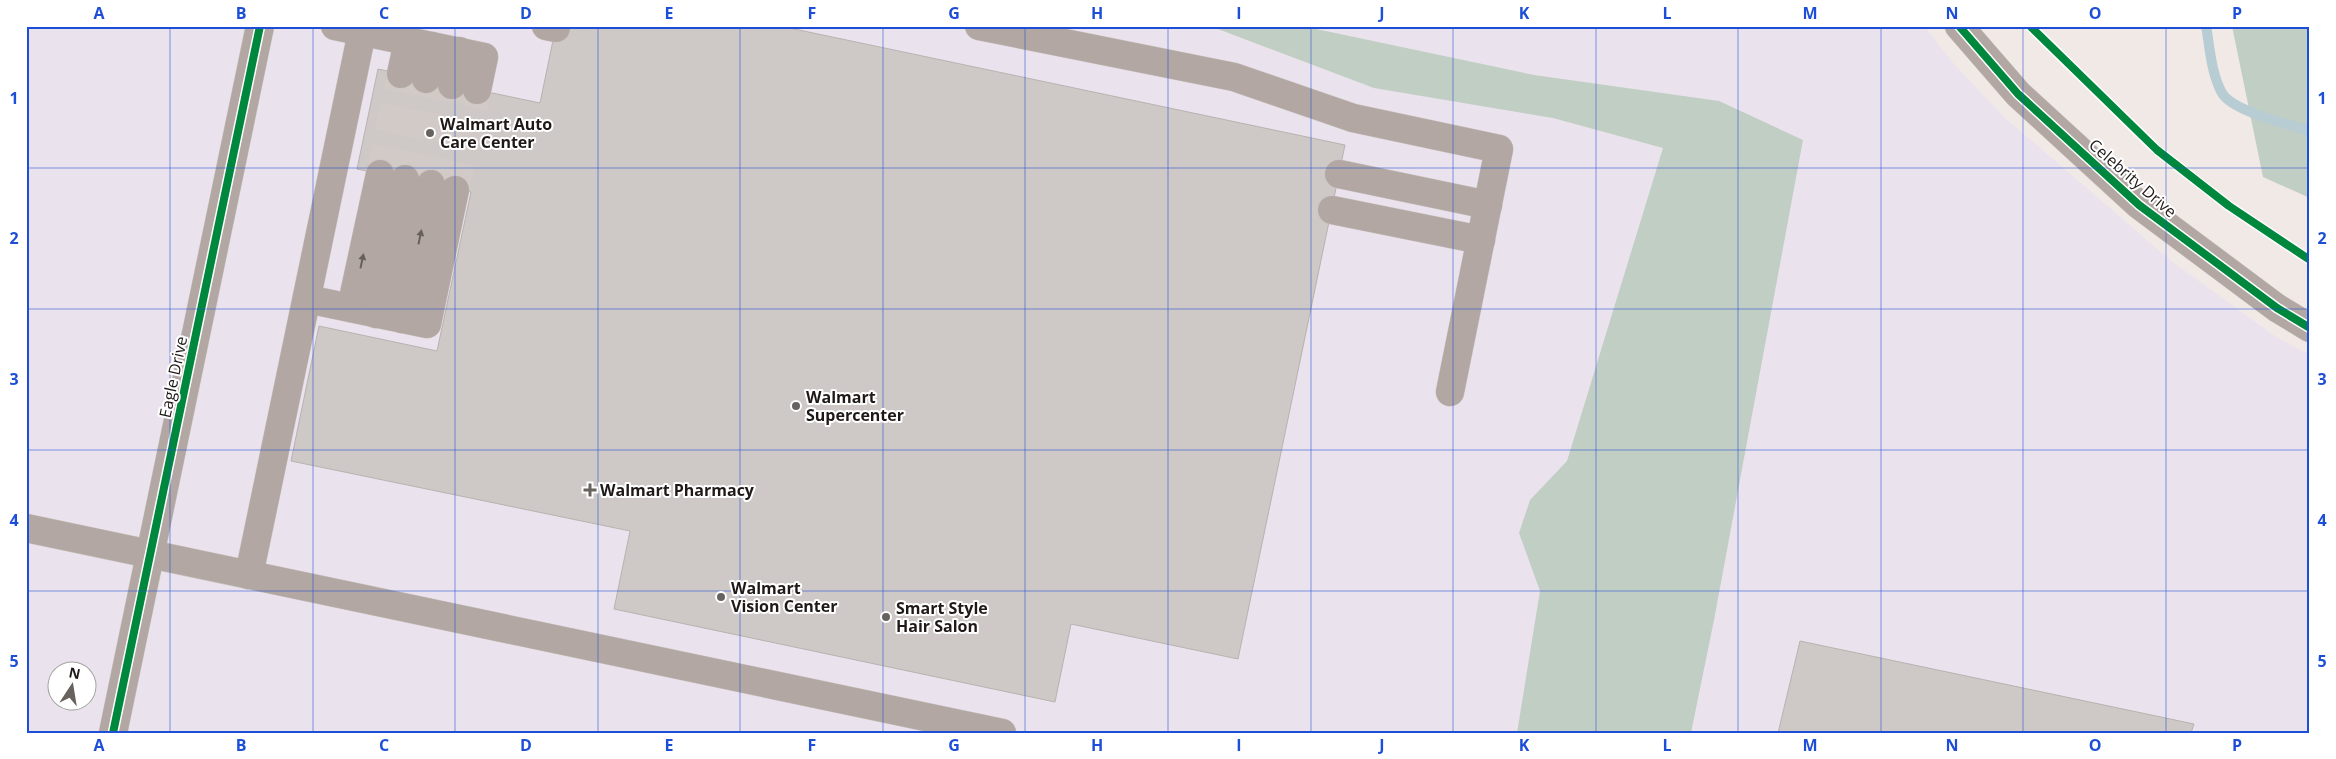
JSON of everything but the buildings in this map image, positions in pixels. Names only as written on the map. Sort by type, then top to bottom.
[{"type":"street","name":"Eagle Drive","points":[[113,733],[260,26]]},
{"type":"street","points":[[335,26],[459,51],[464,87]]},
{"type":"street","points":[[979,26],[1234,78],[1352,118],[1499,149],[1450,392]]},
{"type":"street","name":"Celebrity Drive","points":[[1959,26],[2018,94],[2138,205],[2277,308],[2310,328]]},
{"type":"street","points":[[249,575],[362,32]]},
{"type":"street","points":[[413,76],[420,44]]},
{"type":"street","points":[[376,314],[393,176]]},
{"type":"street","points":[[1486,214],[1337,183],[1486,214]]},
{"type":"street","points":[[376,314],[443,187]]},
{"type":"street","points":[[307,299],[376,314]]},
{"type":"street","points":[[26,528],[1002,733]]},
{"type":"shaded area","points":[[26,26],[1924,26],[1954,64],[2004,117],[2170,260],[2276,337],[2310,355],[2310,733],[26,733]]},
{"type":"shaded area","points":[[1210,26],[1302,26],[1534,75],[1719,101],[1803,140],[1714,620],[1691,733],[1517,733],[1540,591],[1519,533],[1530,500],[1567,461],[1663,148],[1553,118],[1374,88]]},
{"type":"shaded area","points":[[2232,26],[2310,26],[2310,198],[2263,177]]},
{"type":"waterway","points":[[2206,26],[2215,77],[2222,93],[2228,100],[2237,106],[2262,116],[2310,131]]},
{"type":"tunnel","points":[[380,174],[401,74]]},
{"type":"tunnel","points":[[405,179],[426,79]]},
{"type":"tunnel","points":[[431,184],[452,85]]},
{"type":"tunnel","points":[[455,190],[477,90]]},
{"type":"cycle path","points":[[113,733],[260,26]]},
{"type":"cycle path","points":[[1959,26],[2018,94],[2139,205],[2277,308],[2310,328]]},
{"type":"cycle path","points":[[2030,26],[2157,150],[2229,206],[2310,260]]},
{"type":"place","name":"Walmart Auto Care Center","points":[[430,133]]},
{"type":"place","name":"Walmart Supercenter","points":[[796,406]]},
{"type":"place","name":"Walmart Pharmacy","points":[[590,490]]},
{"type":"place","name":"Walmart Vision Center","points":[[721,597]]},
{"type":"place","name":"Smart Style Hair Salon","points":[[886,617]]}]
